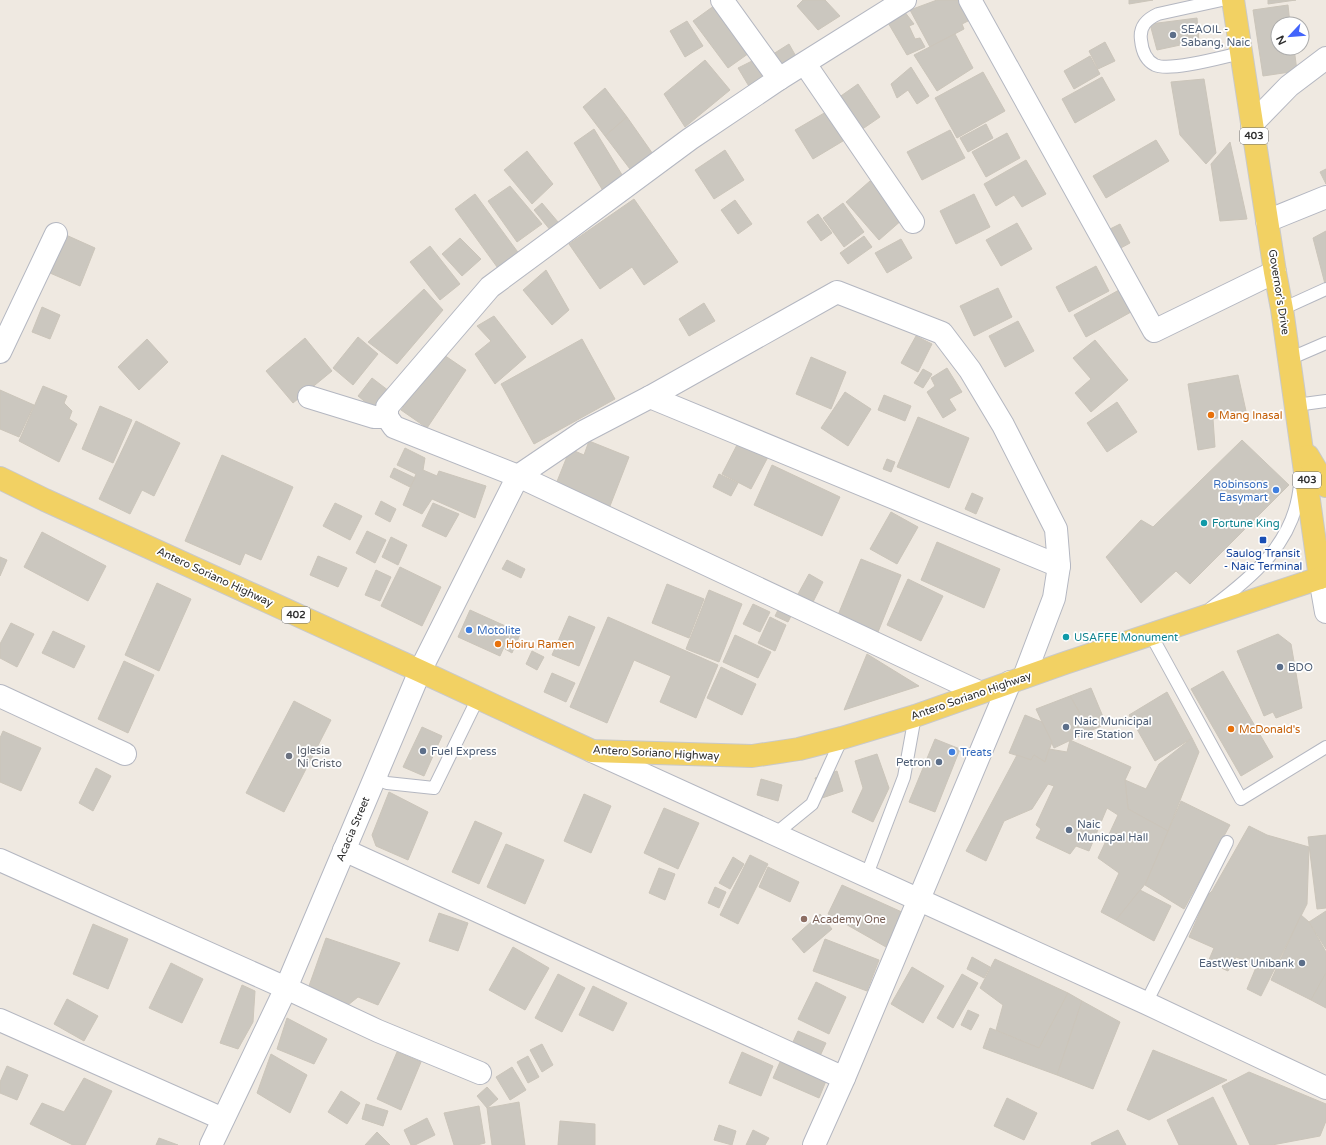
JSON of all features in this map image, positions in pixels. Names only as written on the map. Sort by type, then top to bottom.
[{"type":"main road","name":"Governor's Drive","points":[[1233,0],[1323,577]]},
{"type":"main road","points":[[1302,446],[1311,464],[1326,486]]},
{"type":"main road","name":"Antero Soriano Highway","points":[[0,478],[592,751],[752,756],[799,749],[915,716],[1017,679],[1323,577]]},
{"type":"street","points":[[722,0],[779,80]]},
{"type":"street","points":[[905,0],[779,80],[690,139],[490,287],[387,407],[387,417],[394,427],[518,476],[979,692]]},
{"type":"street","points":[[970,0],[1154,331],[1275,272]]},
{"type":"street","points":[[1252,124],[1289,86],[1326,58]]},
{"type":"street","points":[[805,64],[913,222]]},
{"type":"street","points":[[1267,221],[1326,196]]},
{"type":"street","points":[[0,352],[56,234]]},
{"type":"street","points":[[518,476],[584,432],[650,397],[836,292],[942,334],[970,370],[1003,425],[1056,529],[1059,566],[1054,598],[919,901],[814,1145]]},
{"type":"street","points":[[309,397],[374,417],[387,417]]},
{"type":"street","points":[[650,397],[1059,566]]},
{"type":"street","name":"Acacia Street","points":[[211,1145],[286,988],[420,671],[518,476]]},
{"type":"street","name":"403","points":[[1323,577],[1326,612]]},
{"type":"street","points":[[0,696],[125,754]]},
{"type":"street","name":"402","points":[[592,751],[866,877],[1146,1003],[1326,1088]]},
{"type":"street","points":[[344,850],[844,1078]]},
{"type":"street","points":[[0,860],[286,988],[378,1031],[480,1073]]},
{"type":"street","points":[[0,1020],[223,1119]]},
{"type":"lane","points":[[1222,0],[1158,14],[1148,18],[1143,24],[1140,35],[1146,58],[1156,66],[1170,67],[1241,53]]},
{"type":"lane","points":[[1282,309],[1326,289]]},
{"type":"lane","points":[[1289,359],[1326,343]]},
{"type":"lane","points":[[1296,405],[1326,401]]},
{"type":"lane","points":[[1199,618],[1229,595],[1256,571],[1277,548],[1286,534],[1292,521],[1300,487],[1302,446]]},
{"type":"lane","points":[[1151,634],[1241,799],[1326,747]]},
{"type":"lane","points":[[374,777],[387,783],[434,788],[478,698]]},
{"type":"lane","points":[[866,877],[904,777],[915,716]]},
{"type":"lane","points":[[774,835],[812,804],[842,738]]},
{"type":"lane","points":[[1146,1003],[1227,842]]},
{"type":"building","points":[[803,0],[825,0],[840,16],[818,30],[797,6]]},
{"type":"building","points":[[937,0],[958,0],[970,20],[962,24],[964,29],[930,47],[910,10]]},
{"type":"building","points":[[1129,0],[1153,0],[1129,4]]},
{"type":"building","points":[[1268,0],[1296,0],[1268,4]]},
{"type":"building","points":[[718,3],[752,51],[728,68],[693,21]]},
{"type":"building","points":[[1288,5],[1289,16],[1270,16],[1270,56],[1295,56],[1297,71],[1263,76],[1253,10]]},
{"type":"building","points":[[904,11],[914,24],[909,26],[915,39],[920,38],[925,47],[907,55],[887,21]]},
{"type":"building","points":[[1197,18],[1199,41],[1157,50],[1150,24]]},
{"type":"building","points":[[687,21],[703,46],[685,57],[670,31]]},
{"type":"building","points":[[955,34],[973,68],[937,91],[914,55]]},
{"type":"building","points":[[1105,42],[1115,61],[1098,69],[1089,51]]},
{"type":"building","points":[[789,44],[798,60],[779,70],[770,56]]},
{"type":"building","points":[[1090,56],[1100,74],[1074,89],[1064,71]]},
{"type":"building","points":[[705,60],[730,90],[685,127],[664,94]]},
{"type":"building","points":[[754,60],[766,79],[750,88],[738,68]]},
{"type":"building","points":[[911,67],[929,96],[917,104],[908,90],[897,98],[891,84]]},
{"type":"building","points":[[983,72],[1005,111],[957,138],[935,98]]},
{"type":"building","points":[[1102,77],[1115,100],[1075,123],[1062,99]]},
{"type":"building","points":[[1204,79],[1216,153],[1206,164],[1180,135],[1171,82]]},
{"type":"building","points":[[858,84],[880,117],[861,130],[838,98]]},
{"type":"building","points":[[605,88],[627,117],[605,136],[583,107]]},
{"type":"building","points":[[826,112],[843,141],[813,159],[795,130]]},
{"type":"building","points":[[627,117],[655,157],[633,173],[605,136]]},
{"type":"building","points":[[986,124],[993,138],[968,152],[960,138]]},
{"type":"building","points":[[594,129],[624,178],[605,194],[574,143]]},
{"type":"building","points":[[950,130],[965,158],[922,180],[907,152]]},
{"type":"building","points":[[1007,133],[1020,158],[986,177],[972,152]]},
{"type":"building","points":[[1156,140],[1169,161],[1106,198],[1093,176]]},
{"type":"building","points":[[1230,142],[1247,219],[1220,221],[1211,164]]},
{"type":"building","points":[[725,150],[744,180],[714,199],[695,170]]},
{"type":"building","points":[[527,151],[553,184],[532,204],[504,170]]},
{"type":"building","points":[[1026,160],[1046,194],[1022,207],[1014,195],[996,206],[984,184]]},
{"type":"building","points":[[1326,169],[1326,184],[1320,172]]},
{"type":"building","points":[[870,181],[903,219],[879,240],[846,202]]},
{"type":"building","points":[[510,186],[542,224],[517,242],[488,201]]},
{"type":"building","points":[[475,194],[520,255],[500,271],[455,209]]},
{"type":"building","points":[[974,194],[990,227],[956,244],[940,211]]},
{"type":"building","points":[[634,199],[678,262],[644,285],[632,267],[600,289],[569,244]]},
{"type":"building","points":[[735,200],[752,224],[738,234],[721,210]]},
{"type":"building","points":[[542,203],[558,222],[551,231],[534,210]]},
{"type":"building","points":[[843,203],[864,232],[844,247],[823,218]]},
{"type":"building","points":[[818,214],[832,233],[821,241],[807,222]]},
{"type":"building","points":[[1017,223],[1032,249],[1001,266],[986,240]]},
{"type":"building","points":[[1120,224],[1130,243],[1119,249],[1108,230]]},
{"type":"building","points":[[1326,231],[1326,284],[1325,284],[1313,238]]},
{"type":"building","points":[[66,235],[95,248],[80,286],[50,273]]},
{"type":"building","points":[[864,236],[872,247],[848,264],[840,253]]},
{"type":"building","points":[[460,238],[481,259],[462,276],[442,254]]},
{"type":"building","points":[[901,239],[912,258],[887,273],[875,253]]},
{"type":"building","points":[[430,246],[460,284],[440,300],[410,262]]},
{"type":"building","points":[[1096,266],[1109,291],[1069,312],[1056,287]]},
{"type":"building","points":[[546,270],[569,310],[552,325],[523,290]]},
{"type":"building","points":[[998,288],[1012,317],[974,336],[960,306]]},
{"type":"building","points":[[424,289],[443,310],[397,364],[368,342]]},
{"type":"building","points":[[1119,290],[1131,312],[1086,337],[1074,315]]},
{"type":"building","points":[[704,303],[715,321],[689,336],[679,319]]},
{"type":"building","points":[[42,307],[60,315],[50,339],[32,332]]},
{"type":"building","points":[[494,316],[526,357],[495,384],[475,354],[491,341],[477,326]]},
{"type":"building","points":[[1018,321],[1034,351],[1005,367],[989,336]]},
{"type":"building","points":[[916,336],[932,344],[918,372],[901,363]]},
{"type":"building","points":[[358,337],[378,354],[353,385],[333,368]]},
{"type":"building","points":[[305,338],[332,371],[293,403],[266,371]]},
{"type":"building","points":[[147,339],[168,362],[139,390],[118,367]]},
{"type":"building","points":[[582,339],[615,399],[534,444],[501,384]]},
{"type":"building","points":[[1095,340],[1128,380],[1091,412],[1075,393],[1091,379],[1073,358]]},
{"type":"building","points":[[441,353],[466,370],[427,428],[401,410]]},
{"type":"building","points":[[811,357],[846,372],[831,409],[796,394]]},
{"type":"building","points":[[947,368],[962,392],[949,399],[956,410],[943,418],[927,392],[935,386],[931,378]]},
{"type":"building","points":[[923,369],[932,374],[923,388],[914,383]]},
{"type":"building","name":"Mang Inasal","points":[[1238,375],[1246,411],[1213,419],[1215,447],[1198,450],[1188,384]]},
{"type":"building","points":[[372,378],[389,391],[374,409],[358,396]]},
{"type":"building","points":[[43,386],[67,396],[64,403],[72,411],[69,419],[77,424],[59,462],[19,441]]},
{"type":"building","points":[[0,390],[34,405],[19,437],[0,429]]},
{"type":"building","points":[[845,392],[871,409],[848,446],[821,428]]},
{"type":"building","points":[[884,395],[911,406],[905,421],[878,410]]},
{"type":"building","points":[[1117,402],[1137,432],[1107,452],[1087,423]]},
{"type":"building","points":[[100,406],[132,420],[113,463],[82,449]]},
{"type":"building","points":[[918,417],[969,438],[949,488],[897,467]]},
{"type":"building","points":[[136,421],[180,443],[154,496],[142,490],[130,514],[99,499]]},
{"type":"building","name":"Fortune King","points":[[1242,440],[1289,485],[1190,584],[1176,571],[1141,603],[1106,557],[1141,520],[1153,527]]},
{"type":"building","points":[[589,441],[629,457],[610,506],[556,484],[570,449],[584,455]]},
{"type":"building","points":[[739,441],[768,457],[751,489],[722,474]]},
{"type":"building","points":[[405,448],[425,458],[423,470],[437,476],[439,471],[486,486],[475,518],[432,499],[422,514],[403,505],[416,474],[397,465]]},
{"type":"building","points":[[222,455],[293,487],[261,560],[245,553],[240,565],[185,541]]},
{"type":"building","points":[[887,459],[895,462],[891,472],[883,469]]},
{"type":"building","points":[[772,465],[840,497],[822,536],[754,505]]},
{"type":"building","points":[[394,468],[415,478],[410,487],[390,477]]},
{"type":"building","points":[[719,474],[738,483],[731,496],[713,487]]},
{"type":"building","points":[[972,493],[983,498],[976,514],[965,509]]},
{"type":"building","points":[[381,501],[396,509],[390,522],[375,514]]},
{"type":"building","points":[[335,503],[362,516],[350,540],[323,526]]},
{"type":"building","points":[[433,503],[459,514],[446,537],[422,526]]},
{"type":"building","points":[[891,512],[918,527],[897,564],[870,549]]},
{"type":"building","points":[[367,531],[386,540],[375,563],[356,553]]},
{"type":"building","points":[[42,532],[106,566],[88,601],[24,567]]},
{"type":"building","points":[[391,537],[407,545],[398,565],[382,557]]},
{"type":"building","points":[[937,542],[1000,569],[984,608],[921,580]]},
{"type":"building","points":[[318,556],[347,568],[338,587],[310,575]]},
{"type":"building","points":[[0,557],[7,560],[0,576]]},
{"type":"building","points":[[861,559],[901,575],[878,632],[838,615]]},
{"type":"building","points":[[507,560],[525,569],[521,578],[502,569]]},
{"type":"building","points":[[400,567],[441,587],[422,626],[381,606]]},
{"type":"building","points":[[376,570],[391,577],[380,601],[365,595]]},
{"type":"building","points":[[809,574],[823,582],[813,602],[798,594]]},
{"type":"building","points":[[908,579],[943,596],[921,641],[887,625]]},
{"type":"building","points":[[157,583],[191,599],[159,671],[125,655]]},
{"type":"building","points":[[667,584],[704,599],[689,638],[652,623]]},
{"type":"building","points":[[709,590],[742,604],[719,662],[686,649]]},
{"type":"building","points":[[753,604],[770,612],[760,632],[743,624]]},
{"type":"building","points":[[781,604],[794,610],[788,622],[775,616]]},
{"type":"building","points":[[470,610],[512,629],[500,656],[458,637]]},
{"type":"building","points":[[569,616],[595,627],[579,666],[552,655]]},
{"type":"building","points":[[608,617],[718,665],[696,718],[660,702],[671,676],[634,660],[607,723],[570,707]]},
{"type":"building","points":[[770,617],[786,625],[775,651],[758,643]]},
{"type":"building","points":[[11,623],[34,634],[17,667],[0,658],[0,644]]},
{"type":"building","points":[[514,629],[521,632],[512,653],[505,649]]},
{"type":"building","points":[[53,631],[85,646],[74,668],[42,653]]},
{"type":"building","points":[[1278,634],[1291,644],[1302,708],[1276,718],[1273,712],[1264,716],[1237,651]]},
{"type":"building","points":[[735,635],[771,652],[758,678],[723,662]]},
{"type":"building","points":[[532,651],[544,657],[537,670],[526,664]]},
{"type":"building","points":[[867,654],[919,686],[844,710]]},
{"type":"building","points":[[124,661],[154,675],[128,733],[98,719]]},
{"type":"building","points":[[721,667],[756,684],[742,715],[707,698]]},
{"type":"building","points":[[1223,671],[1273,757],[1241,776],[1191,689]]},
{"type":"building","points":[[552,673],[575,683],[566,702],[544,692]]},
{"type":"building","points":[[1091,688],[1106,724],[1090,731],[1070,696]]},
{"type":"building","points":[[1167,692],[1192,738],[1155,761],[1129,715]]},
{"type":"building","name":"Naic Municipal Fire Station","points":[[1070,696],[1090,731],[1054,748],[1036,709]]},
{"type":"building","name":"Iglesia Ni Cristo","points":[[294,701],[331,720],[284,812],[246,793]]},
{"type":"building","points":[[1025,715],[1042,722],[1052,742],[1045,762],[1034,755],[1031,760],[1009,753]]},
{"type":"building","name":"Fuel Express","points":[[422,727],[442,736],[424,776],[403,767]]},
{"type":"building","points":[[3,731],[41,748],[21,791],[0,782],[0,738]]},
{"type":"building","points":[[1192,738],[1199,752],[1168,831],[1128,809],[1125,780],[1146,789],[1159,764]]},
{"type":"building","points":[[935,739],[960,749],[935,812],[909,802]]},
{"type":"building","name":"Naic Municpal Hall","points":[[1070,740],[1131,767],[1125,780],[1128,809],[1168,831],[1146,883],[1116,920],[1101,912],[1119,873],[1098,858],[1118,815],[1107,808],[1089,851],[1076,846],[1070,854],[1036,838],[1041,829],[1036,825],[1054,786],[1048,784],[1032,809],[1004,821],[986,861],[966,851],[1017,755],[1031,760],[1034,755],[1045,762],[1049,749],[1067,752]]},
{"type":"building","points":[[877,754],[889,788],[873,822],[852,812],[863,788],[855,761]]},
{"type":"building","points":[[96,768],[111,776],[93,811],[79,803]]},
{"type":"building","points":[[837,771],[843,791],[822,798],[815,778]]},
{"type":"building","points":[[761,779],[782,785],[778,801],[757,795]]},
{"type":"building","points":[[389,792],[428,812],[408,860],[376,846],[372,835]]},
{"type":"building","points":[[584,794],[611,806],[591,853],[564,841]]},
{"type":"building","points":[[1181,801],[1230,825],[1184,909],[1145,885]]},
{"type":"building","points":[[664,808],[699,823],[678,869],[644,853]]},
{"type":"building","points":[[475,821],[502,833],[479,884],[452,872]]},
{"type":"building","points":[[1249,826],[1267,835],[1309,847],[1307,904],[1261,996],[1247,989],[1257,965],[1236,957],[1228,971],[1208,962],[1214,948],[1189,937],[1207,896],[1212,891]]},
{"type":"building","points":[[1326,835],[1326,908],[1317,909],[1308,837]]},
{"type":"building","points":[[506,844],[544,860],[525,904],[487,887]]},
{"type":"building","points":[[750,855],[768,864],[738,924],[720,915]]},
{"type":"building","points":[[733,857],[744,864],[730,889],[719,883]]},
{"type":"building","points":[[768,867],[799,882],[790,902],[759,887]]},
{"type":"building","points":[[659,868],[675,874],[665,900],[649,893]]},
{"type":"building","points":[[842,885],[904,913],[886,947],[828,914]]},
{"type":"building","points":[[715,887],[726,892],[719,908],[708,903]]},
{"type":"building","points":[[1140,890],[1171,906],[1154,941],[1116,920]]},
{"type":"building","points":[[1326,911],[1326,949],[1309,922]]},
{"type":"building","points":[[439,913],[468,923],[458,951],[429,941]]},
{"type":"building","points":[[820,914],[832,929],[804,953],[792,939]]},
{"type":"building","name":"EastWest Unibank","points":[[1301,915],[1309,922],[1326,952],[1326,973],[1311,1000],[1271,980]]},
{"type":"building","points":[[93,924],[128,939],[108,989],[73,974]]},
{"type":"building","points":[[326,938],[400,963],[378,1005],[358,997],[348,1005],[309,986]]},
{"type":"building","points":[[825,939],[879,960],[867,991],[813,971]]},
{"type":"building","points":[[513,947],[549,968],[525,1010],[489,990]]},
{"type":"building","points":[[972,957],[990,967],[984,978],[967,969]]},
{"type":"building","points":[[995,959],[1068,993],[1039,1048],[996,1030],[1003,1005],[980,988]]},
{"type":"building","points":[[171,963],[203,979],[182,1023],[149,1008]]},
{"type":"building","points":[[912,967],[944,986],[923,1023],[891,1004]]},
{"type":"building","points":[[1326,973],[1326,1008],[1311,1000]]},
{"type":"building","points":[[558,974],[585,988],[562,1032],[535,1018]]},
{"type":"building","points":[[962,974],[978,983],[953,1028],[937,1018]]},
{"type":"building","points":[[816,982],[846,997],[829,1034],[798,1019]]},
{"type":"building","points":[[242,985],[255,991],[253,1022],[238,1049],[220,1043]]},
{"type":"building","points":[[593,986],[627,1003],[613,1031],[579,1015]]},
{"type":"building","points":[[1068,993],[1082,1001],[1057,1075],[983,1048],[990,1028],[1039,1048]]},
{"type":"building","points":[[67,999],[98,1016],[84,1041],[54,1024]]},
{"type":"building","points":[[1082,1001],[1120,1022],[1093,1089],[1057,1075]]},
{"type":"building","points":[[968,1010],[979,1015],[971,1030],[961,1025]]},
{"type":"building","points":[[287,1018],[327,1039],[314,1064],[277,1049]]},
{"type":"building","points":[[798,1031],[826,1043],[820,1056],[793,1042]]},
{"type":"building","points":[[542,1044],[553,1065],[542,1072],[530,1050]]},
{"type":"building","points":[[1153,1050],[1227,1080],[1149,1120],[1127,1110]]},
{"type":"building","points":[[397,1052],[421,1062],[401,1110],[377,1099]]},
{"type":"building","points":[[742,1052],[773,1066],[761,1096],[729,1083]]},
{"type":"building","points":[[271,1054],[307,1075],[290,1113],[257,1093]]},
{"type":"building","points":[[528,1056],[539,1077],[528,1083],[517,1062]]},
{"type":"building","points":[[780,1062],[826,1081],[819,1098],[773,1078]]},
{"type":"building","points":[[7,1066],[28,1075],[17,1100],[0,1093],[0,1082]]},
{"type":"building","points":[[512,1067],[526,1090],[510,1100],[496,1077]]},
{"type":"building","points":[[1249,1072],[1326,1104],[1326,1121],[1320,1136],[1272,1145],[1250,1145],[1222,1086]]},
{"type":"building","points":[[84,1078],[112,1091],[85,1145],[73,1145],[30,1124],[42,1103],[64,1112]]},
{"type":"building","points":[[487,1087],[498,1099],[487,1108],[477,1096]]},
{"type":"building","points":[[341,1091],[360,1103],[347,1124],[328,1112]]},
{"type":"building","points":[[1213,1097],[1237,1145],[1179,1145],[1167,1120]]},
{"type":"building","points":[[1007,1098],[1037,1113],[1024,1140],[994,1126]]},
{"type":"building","points":[[519,1102],[525,1145],[492,1145],[487,1108]]},
{"type":"building","points":[[366,1104],[388,1111],[383,1126],[362,1119]]},
{"type":"building","points":[[479,1106],[485,1143],[477,1145],[454,1145],[444,1113]]},
{"type":"building","points":[[427,1118],[435,1135],[415,1145],[411,1145],[404,1130]]},
{"type":"building","points":[[560,1121],[595,1124],[595,1145],[558,1145]]},
{"type":"building","points":[[719,1125],[736,1131],[732,1145],[714,1140]]},
{"type":"building","points":[[753,1130],[769,1138],[765,1145],[746,1145]]},
{"type":"building","points":[[1118,1130],[1126,1145],[1092,1145],[1091,1143]]},
{"type":"building","points":[[377,1132],[390,1145],[365,1145]]},
{"type":"building","points":[[159,1138],[178,1145],[156,1145]]},
{"type":"place","name":"SEAOIL - Sabang, Naic","points":[[1173,35]]},
{"type":"place","name":"Mang Inasal","points":[[1211,415]]},
{"type":"place","name":"Robinsons Easymart","points":[[1276,490]]},
{"type":"place","name":"Fortune King","points":[[1204,523]]},
{"type":"place","name":"Saulog Transit - Naic Terminal","points":[[1263,540]]},
{"type":"place","name":"Motolite","points":[[469,630]]},
{"type":"place","name":"USAFFE Monument","points":[[1066,637]]},
{"type":"place","name":"Hoiru Ramen","points":[[498,644]]},
{"type":"place","name":"BDO","points":[[1280,667]]},
{"type":"place","name":"Naic Municipal Fire Station","points":[[1066,727]]},
{"type":"place","name":"McDonald's","points":[[1231,729]]},
{"type":"place","name":"Fuel Express","points":[[423,751]]},
{"type":"place","name":"Treats","points":[[952,752]]},
{"type":"place","name":"Iglesia Ni Cristo","points":[[289,756]]},
{"type":"place","name":"Petron","points":[[939,762]]},
{"type":"place","name":"Naic Municpal Hall","points":[[1069,830]]},
{"type":"place","name":"Academy One","points":[[804,919]]},
{"type":"place","name":"EastWest Unibank","points":[[1302,963]]}]
